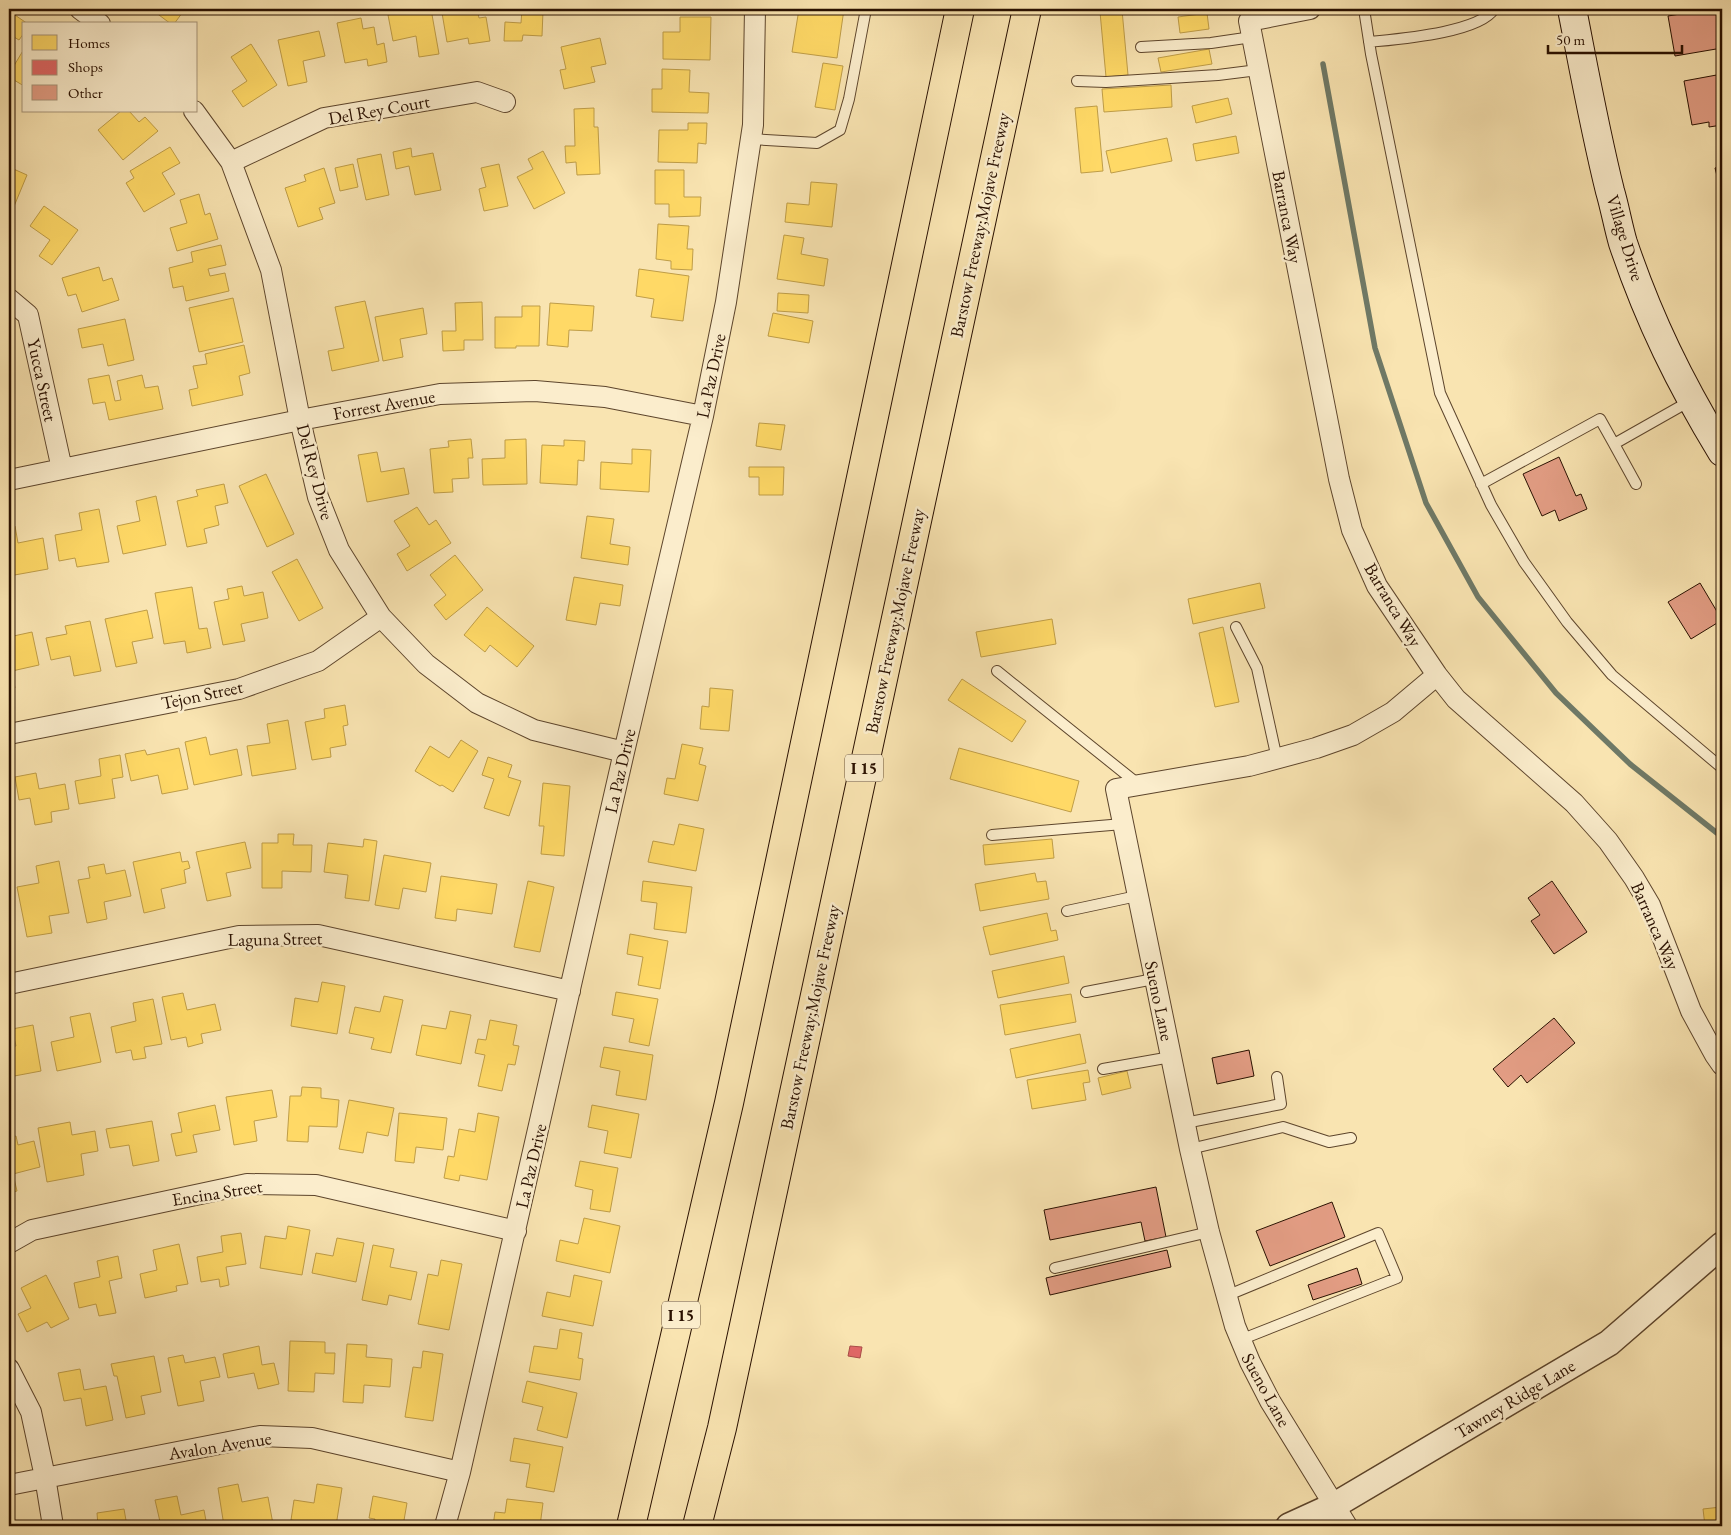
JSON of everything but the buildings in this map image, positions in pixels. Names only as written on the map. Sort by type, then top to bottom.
[{"type":"highway","name":"I 15","points":[[631,1526],[729,1103],[960,9]]},
{"type":"highway","name":"Barstow Freeway;Mojave Freeway","points":[[697,1526],[722,1428],[1027,9]]},
{"type":"main road","name":"Village Drive","points":[[1572,9],[1603,164],[1623,241],[1648,312],[1668,355],[1691,400],[1722,452]]},
{"type":"street","points":[[80,9],[97,22]]},
{"type":"street","name":"La Paz Drive","points":[[445,1526],[460,1472],[624,752],[703,416],[726,302],[751,138],[756,9]]},
{"type":"street","points":[[1258,21],[1310,9]]},
{"type":"street","name":"Barranca Way","points":[[1258,21],[1258,70],[1339,479],[1352,530],[1377,586],[1437,676],[1456,699],[1574,803],[1608,841],[1634,878],[1650,905],[1691,1011],[1722,1065]]},
{"type":"street","name":"Del Rey Court","points":[[231,162],[324,118],[477,92],[505,102]]},
{"type":"street","name":"Del Rey Drive","points":[[195,112],[231,162],[271,270],[300,420],[318,498],[338,550],[381,617],[426,664],[477,703],[534,730],[624,752]]},
{"type":"street","name":"Yucca Street","points":[[9,299],[28,315],[62,469]]},
{"type":"street","name":"Forrest Avenue","points":[[9,480],[300,420],[440,394],[535,391],[605,397],[703,416]]},
{"type":"street","name":"Tejon Street","points":[[9,734],[239,689],[318,661],[381,617]]},
{"type":"street","name":"Sueno Lane","points":[[1347,1526],[1270,1401],[1240,1340],[1226,1296],[1184,1123],[1116,789],[1249,766],[1316,748],[1353,735],[1393,712],[1437,676]]},
{"type":"street","name":"Laguna Street","points":[[9,984],[239,936],[318,934],[570,991]]},
{"type":"street","name":"Encina Street","points":[[9,1243],[32,1230],[247,1184],[316,1184],[516,1231]]},
{"type":"street","name":"Tawney Ridge Lane","points":[[1289,1526],[1335,1505],[1609,1343],[1722,1245]]},
{"type":"street","points":[[9,1369],[31,1412],[53,1526]]},
{"type":"street","name":"Avalon Avenue","points":[[9,1485],[260,1436],[312,1438],[460,1472]]},
{"type":"lane","points":[[751,138],[817,143],[840,130],[849,99],[866,9]]},
{"type":"lane","points":[[1364,9],[1369,42],[1440,393],[1481,484],[1524,562],[1567,622],[1612,675],[1722,768]]},
{"type":"lane","points":[[1369,42],[1425,36],[1473,24],[1494,9]]},
{"type":"lane","points":[[1141,48],[1211,43],[1258,21]]},
{"type":"lane","points":[[1077,81],[1115,82],[1218,75],[1258,70]]},
{"type":"lane","points":[[1614,444],[1691,400]]},
{"type":"lane","points":[[1481,484],[1600,419],[1636,484]]},
{"type":"lane","points":[[1236,627],[1257,668],[1277,758]]},
{"type":"lane","points":[[997,671],[1139,785]]},
{"type":"lane","points":[[992,835],[1123,824]]},
{"type":"lane","points":[[1067,911],[1137,896]]},
{"type":"lane","points":[[1086,992],[1154,979]]},
{"type":"lane","points":[[1103,1069],[1171,1057]]},
{"type":"lane","points":[[1184,1123],[1281,1104],[1276,1077]]},
{"type":"lane","points":[[1190,1149],[1283,1127],[1329,1142],[1351,1138]]},
{"type":"lane","points":[[1056,1268],[1209,1232]]},
{"type":"lane","points":[[1226,1296],[1378,1233],[1397,1278],[1240,1340]]},
{"type":"waterway","points":[[1323,64],[1375,348],[1426,503],[1478,597],[1556,693],[1630,764],[1722,837]]}]
